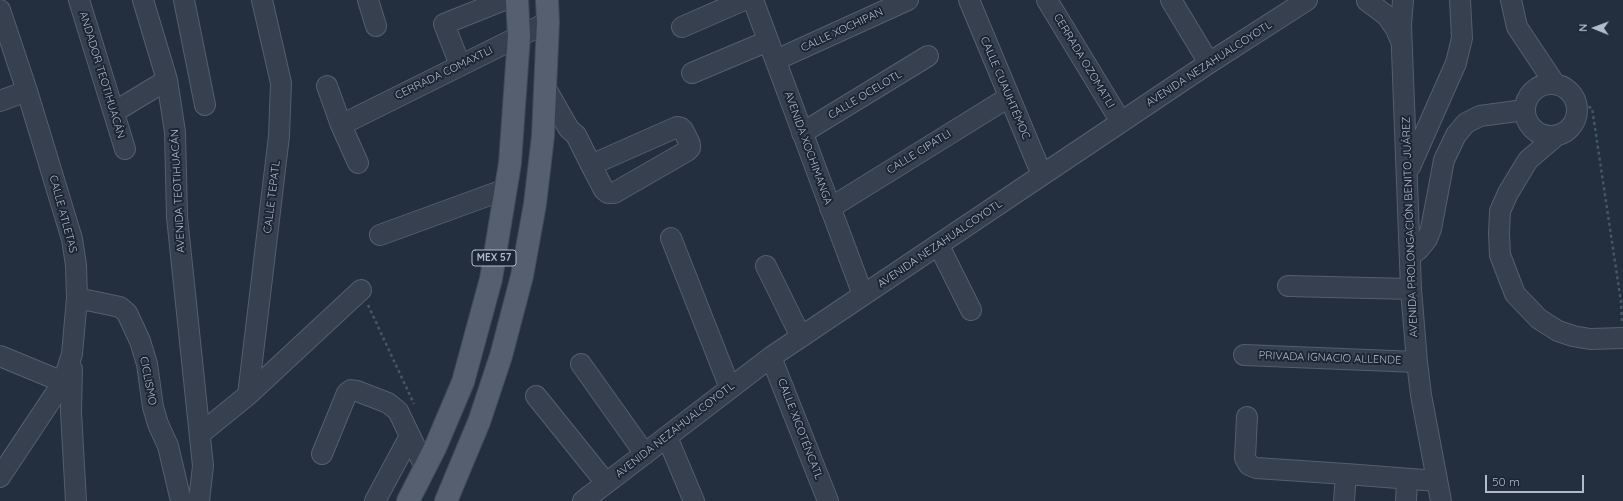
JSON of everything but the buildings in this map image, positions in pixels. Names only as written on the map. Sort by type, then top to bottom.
[{"type":"main road","name":"MEX 57","points":[[408,501],[463,382],[491,279],[510,163],[519,36],[517,0]]},
{"type":"main road","name":"MEX 57","points":[[446,501],[479,422],[501,356],[522,276],[535,204],[543,136],[550,6]]},
{"type":"street","name":"ANDADOR TEOTIHUACÁN","points":[[79,0],[125,149]]},
{"type":"street","points":[[184,0],[206,105]]},
{"type":"street","name":"CALLE TEPATL","points":[[248,395],[279,136],[281,82],[262,0]]},
{"type":"street","points":[[368,0],[376,26]]},
{"type":"street","points":[[460,65],[444,24],[504,0]]},
{"type":"street","points":[[682,27],[744,0]]},
{"type":"street","name":"AVENIDA XOCHIMANGA","points":[[753,0],[863,295]]},
{"type":"street","name":"CALLE XOCHIPAN","points":[[776,60],[908,0]]},
{"type":"street","name":"CALLE CUAUHTÉMOC","points":[[969,0],[1042,175]]},
{"type":"street","name":"CERRADA OZOMATLI","points":[[1047,0],[1121,122]]},
{"type":"street","points":[[1171,0],[1209,63]]},
{"type":"street","name":"AVENIDA NEZAHUALCOYOTL","points":[[583,501],[730,388],[800,337],[939,246],[1209,63],[1307,0]]},
{"type":"street","points":[[1366,1],[1378,4],[1392,0]]},
{"type":"street","name":"AVENIDA PROLONGACIÓN BENITO JUÁREZ","points":[[1403,0],[1401,24],[1411,289],[1416,362],[1441,501]]},
{"type":"street","points":[[1407,172],[1456,63],[1462,38],[1460,0]]},
{"type":"street","points":[[1511,0],[1518,27],[1555,84]]},
{"type":"street","name":"AVENIDA PROLONGACIÓN BENITO JUÁREZ","points":[[1366,1],[1387,16],[1396,29],[1403,47]]},
{"type":"street","name":"AVENIDA TEOTIHUACÁN","points":[[148,2],[167,80],[175,132],[177,217],[203,466],[199,501]]},
{"type":"street","name":"CERRADA COMAXTLI","points":[[341,124],[519,36],[550,6]]},
{"type":"street","name":"CALLE ATLETAS","points":[[0,10],[27,91],[72,240],[76,265],[77,298],[72,354],[63,382],[0,477]]},
{"type":"street","points":[[692,73],[768,41]]},
{"type":"street","name":"CALLE OCELOTL","points":[[802,133],[928,56]]},
{"type":"street","points":[[114,112],[167,80]]},
{"type":"street","points":[[1528,160],[1526,118],[1529,96],[1540,86],[1555,84],[1569,90],[1577,103],[1577,118],[1568,131],[1555,137],[1528,160],[1508,193],[1500,211],[1498,234],[1500,255],[1515,294],[1539,320],[1558,331],[1573,336],[1590,339],[1623,338]]},
{"type":"street","points":[[327,86],[341,124],[358,163]]},
{"type":"street","points":[[545,87],[569,129],[576,135],[591,165]]},
{"type":"street","points":[[0,101],[27,91]]},
{"type":"street","name":"CALLE CIPATLI","points":[[830,208],[1009,97]]},
{"type":"street","points":[[1410,256],[1419,250],[1427,239],[1431,229],[1444,160],[1456,135],[1466,123],[1480,116],[1526,118],[1540,135],[1555,137]]},
{"type":"street","points":[[543,136],[569,129]]},
{"type":"street","points":[[380,235],[506,189]]},
{"type":"street","points":[[1408,201],[1418,201],[1427,207],[1434,215]]},
{"type":"street","points":[[671,238],[730,388]]},
{"type":"street","points":[[939,246],[972,310]]},
{"type":"street","points":[[766,266],[800,337]]},
{"type":"street","points":[[1288,286],[1411,289]]},
{"type":"street","points":[[200,434],[248,395],[361,290]]},
{"type":"street","name":"CICLISMO","points":[[77,298],[120,307],[127,313],[140,341],[147,364],[153,407],[158,424],[168,446],[181,501]]},
{"type":"street","points":[[72,354],[71,412],[76,501]]},
{"type":"street","name":"PRIVADA IGNACIO ALLENDE","points":[[1244,355],[1416,362]]},
{"type":"street","points":[[0,356],[63,382]]},
{"type":"street","name":"CALLE XICOTÉNCATL","points":[[772,357],[828,501]]},
{"type":"street","points":[[581,364],[645,454]]},
{"type":"street","points":[[322,454],[348,393],[352,390],[388,403],[398,411],[425,467]]},
{"type":"street","points":[[536,396],[606,483]]},
{"type":"street","points":[[1247,417],[1246,458],[1249,465],[1256,468],[1437,481]]},
{"type":"street","points":[[375,501],[410,436]]},
{"type":"street","points":[[667,437],[694,501]]},
{"type":"street","points":[[1344,501],[1346,474]]},
{"type":"street","points":[[1406,501],[1407,479]]},
{"type":"path","points":[[1577,103],[1592,108],[1621,302],[1623,338]]},
{"type":"path","points":[[361,290],[415,405]]}]
